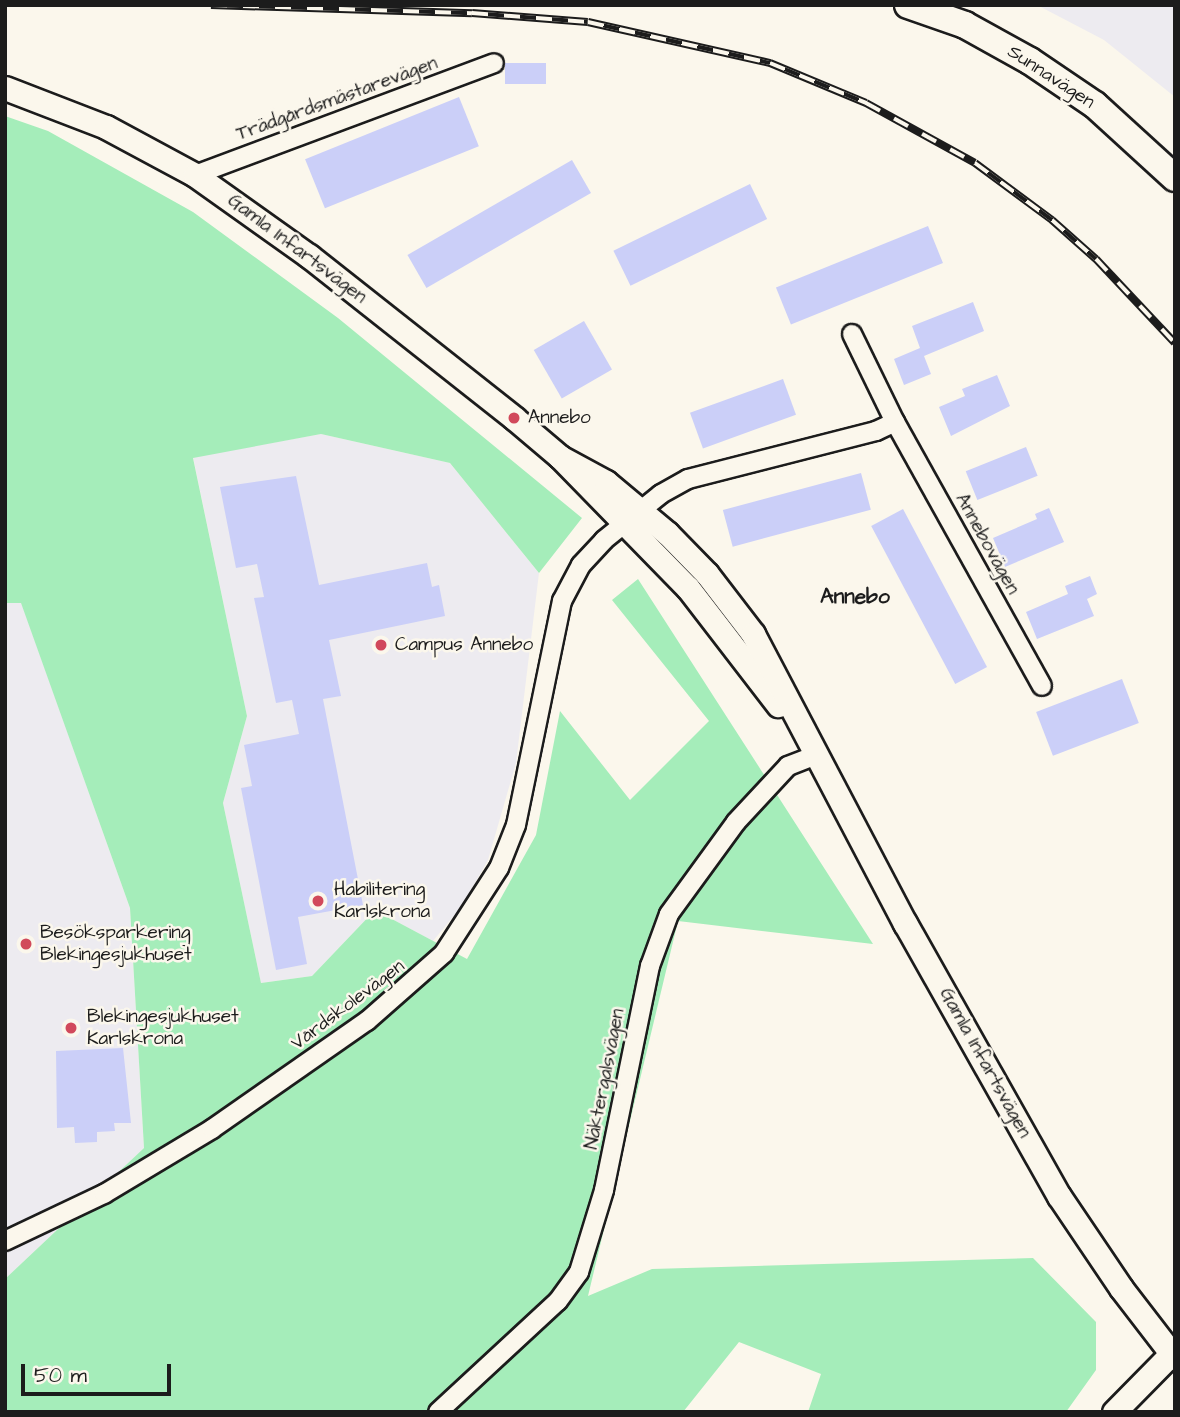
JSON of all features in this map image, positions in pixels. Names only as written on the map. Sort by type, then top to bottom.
[{"type":"main road","name":"Sunnavägen","points":[[908,5],[965,25],[1030,61],[1095,105],[1175,178]]},
{"type":"street","name":"Trädgårdsmästarevägen","points":[[195,175],[494,64]]},
{"type":"street","name":"Gamla Infartsvägen","points":[[5,88],[106,127],[195,175],[309,256],[560,457],[606,482],[633,516],[707,574],[753,634],[814,756],[1059,1196],[1173,1356]]},
{"type":"street","name":"Annebovägen","points":[[852,334],[895,422],[1042,687]]},
{"type":"street","points":[[633,516],[688,479],[876,431],[895,422]]},
{"type":"street","name":"Vårdskolevägen","points":[[5,1241],[104,1194],[212,1129],[367,1021],[444,953],[499,868],[516,825],[562,601],[581,565],[633,516]]},
{"type":"street","name":"Näktergalsvägen","points":[[438,1412],[558,1300],[579,1272],[604,1189],[650,966],[669,915],[745,813],[788,766],[814,756]]},
{"type":"street","points":[[1114,1412],[1173,1356]]},
{"type":"shaded area","points":[[1037,5],[1175,5],[1175,97],[1104,40]]},
{"type":"shaded area","name":"Campus Annebo","points":[[321,434],[450,463],[539,573],[516,763],[488,860],[462,906],[433,941],[375,910],[312,976],[261,983],[223,803],[247,716],[193,457]]},
{"type":"shaded area","name":"Blekingesjukhuset Karlskrona","points":[[21,602],[130,908],[144,1148],[5,1279],[5,603]]},
{"type":"green space","points":[[5,116],[48,131],[193,212],[338,318],[582,518],[539,573],[450,463],[321,434],[193,458],[247,716],[223,803],[261,983],[312,976],[375,910],[467,959],[536,835],[560,711],[630,800],[709,721],[612,600],[638,579],[873,944],[678,921],[588,1296],[652,1269],[1033,1258],[1096,1322],[1096,1370],[1066,1412],[808,1412],[821,1374],[739,1342],[683,1412],[5,1412],[5,1279],[144,1148],[130,908],[21,603],[5,603]]},
{"type":"building","points":[[505,63],[546,63],[546,84],[505,84]]},
{"type":"building","points":[[459,97],[479,146],[325,208],[305,159]]},
{"type":"building","points":[[572,160],[591,193],[426,288],[407,255]]},
{"type":"building","points":[[750,184],[767,219],[630,286],[613,251]]},
{"type":"building","points":[[928,226],[943,263],[791,325],[776,287]]},
{"type":"building","points":[[973,302],[984,331],[924,356],[931,374],[904,385],[894,359],[920,348],[912,326]]},
{"type":"building","points":[[584,321],[612,369],[562,398],[534,350]]},
{"type":"building","points":[[997,375],[1010,406],[951,436],[939,407],[965,396],[962,389]]},
{"type":"building","points":[[783,379],[796,415],[703,449],[690,413]]},
{"type":"building","points":[[1026,447],[1038,476],[977,500],[966,471]]},
{"type":"building","points":[[861,473],[871,510],[733,547],[723,510]]},
{"type":"building","points":[[296,476],[319,585],[427,563],[432,587],[439,585],[445,616],[329,640],[341,696],[323,699],[363,905],[298,917],[307,964],[276,970],[241,788],[252,786],[244,745],[299,734],[292,700],[276,703],[254,598],[264,597],[257,564],[236,568],[220,487]]},
{"type":"building","points":[[1049,508],[1064,542],[1005,567],[993,538],[1037,519],[1035,514]]},
{"type":"building","points":[[903,509],[987,667],[955,684],[871,526]]},
{"type":"building","points":[[1090,576],[1097,594],[1087,599],[1094,616],[1037,639],[1026,612],[1068,594],[1065,586]]},
{"type":"building","points":[[1122,679],[1139,723],[1053,756],[1036,712]]},
{"type":"building","points":[[123,1048],[131,1123],[114,1123],[115,1131],[97,1132],[97,1142],[75,1143],[74,1127],[57,1128],[56,1051]]},
{"type":"railway","points":[[211,5],[472,13],[588,22],[770,63],[866,103],[975,163],[1052,220],[1096,259],[1175,343]]},
{"type":"place","name":"Annebo","points":[[514,418]]},
{"type":"place","name":"Campus Annebo","points":[[381,645]]},
{"type":"place","name":"Habilitering Karlskrona","points":[[318,901]]},
{"type":"place","name":"Besöksparkering Blekingesjukhuset","points":[[26,944]]},
{"type":"place","name":"Blekingesjukhuset Karlskrona","points":[[71,1028]]},
{"type":"district","name":"Annebo","points":[[855,597]]}]
